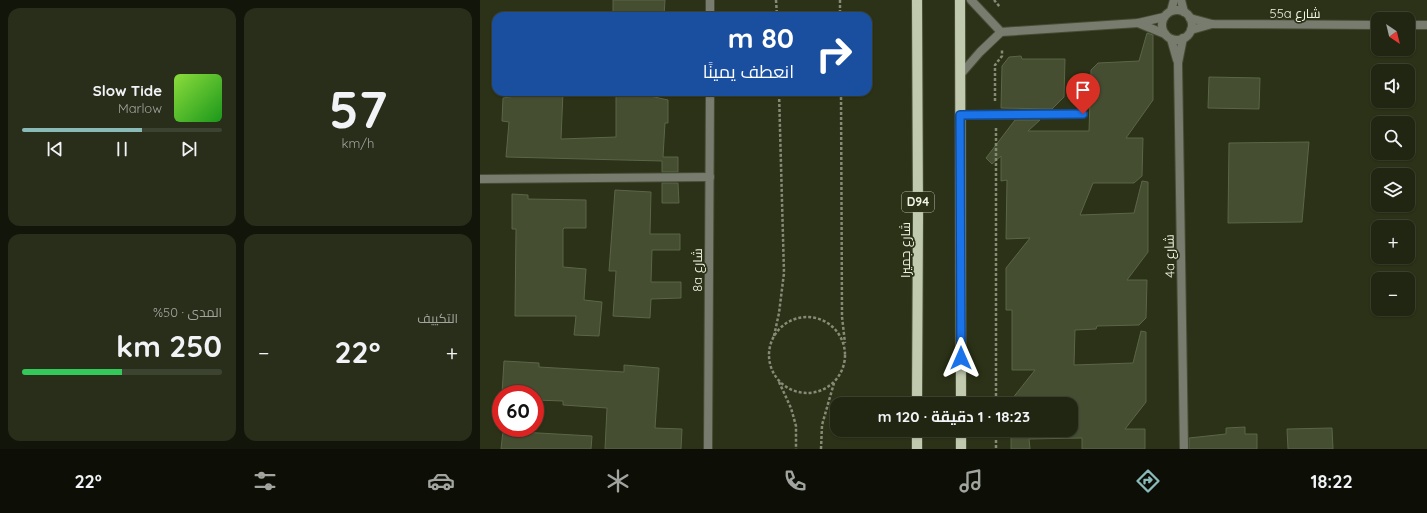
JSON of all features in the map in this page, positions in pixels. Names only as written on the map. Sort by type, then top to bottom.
[{"type":"main road","name":"شارع جميرا","points":[[917,0],[917,397]]},
{"type":"main road","points":[[960,0],[961,397]]},
{"type":"main road","points":[[917,437],[917,449]]},
{"type":"main road","points":[[961,437],[961,449]]},
{"type":"street","points":[[710,0],[710,12]]},
{"type":"street","points":[[972,0],[1001,32]]},
{"type":"street","name":"4a شارع","points":[[1174,0],[1168,14],[1162,22],[1162,28],[1168,36],[1178,63]]},
{"type":"street","points":[[1181,0],[1184,12],[1190,18],[1190,30]]},
{"type":"street","points":[[960,74],[1001,32],[1138,23],[1168,14],[1175,10],[1184,12]]},
{"type":"street","name":"55a شارع","points":[[1190,18],[1212,24],[1371,25]]},
{"type":"street","points":[[1138,23],[1168,36],[1179,39],[1183,38]]},
{"type":"street","name":"55a شارع","points":[[1190,30],[1212,24]]},
{"type":"street","points":[[1415,25],[1427,25]]},
{"type":"street","name":"4a شارع","points":[[1184,449],[1178,63],[1183,38],[1190,30]]},
{"type":"street","name":"8a شارع","points":[[708,449],[710,96]]},
{"type":"street","points":[[960,115],[1083,114]]},
{"type":"street","points":[[480,178],[710,177]]},
{"type":"path","points":[[776,0],[776,12]]},
{"type":"path","points":[[840,0],[840,12]]},
{"type":"path","points":[[994,0],[1000,8],[1002,56],[995,65],[996,397]]},
{"type":"path","points":[[779,96],[784,273],[779,313],[774,336],[768,351],[770,367],[779,381],[791,408],[796,426],[796,449]]},
{"type":"path","points":[[779,381],[791,390],[806,394],[821,391],[834,383],[843,372],[846,358],[842,317],[841,96]]},
{"type":"path","points":[[774,336],[784,324],[797,317],[812,316],[826,321],[838,330],[845,344]]},
{"type":"path","points":[[821,449],[822,425],[834,383]]},
{"type":"path","points":[[996,437],[996,449]]},
{"type":"building","points":[[613,0],[665,0],[664,12],[613,12]]},
{"type":"building","points":[[1147,33],[1153,35],[1153,100],[1126,138],[1143,138],[1142,176],[1134,183],[1093,183],[1080,215],[1134,213],[1142,181],[1148,182],[1148,252],[1127,280],[1147,280],[1146,318],[1139,325],[1097,326],[1096,329],[1075,330],[1074,365],[1133,363],[1141,331],[1146,332],[1146,402],[1125,429],[1145,429],[1145,449],[1082,449],[1082,438],[1029,439],[1030,449],[1011,449],[1011,437],[1078,437],[1078,397],[1014,397],[1035,370],[1012,370],[1012,310],[1006,310],[1006,268],[1030,238],[1006,239],[1007,180],[1001,181],[1001,156],[992,164],[986,158],[1015,120],[1040,120],[1028,131],[1089,131],[1091,70],[1098,63],[1139,61]]},
{"type":"building","points":[[1021,56],[1022,59],[1065,59],[1064,97],[1052,109],[1001,108],[1002,66],[1009,57]]},
{"type":"building","points":[[1209,77],[1260,78],[1259,109],[1208,108]]},
{"type":"building","points":[[516,96],[563,96],[561,139],[616,137],[616,96],[650,96],[668,100],[668,123],[665,123],[663,157],[678,157],[678,172],[662,172],[662,161],[506,157],[509,122],[502,121],[503,98]]},
{"type":"building","points":[[1309,142],[1302,222],[1228,223],[1229,143]]},
{"type":"building","points":[[662,183],[678,183],[679,203],[662,203]]},
{"type":"building","points":[[615,190],[651,192],[650,234],[680,234],[680,250],[652,250],[651,282],[681,282],[681,298],[651,299],[650,318],[613,316],[616,271],[609,271]]},
{"type":"building","points":[[512,194],[528,195],[528,199],[586,200],[586,228],[563,229],[563,267],[586,269],[584,300],[602,302],[599,336],[574,335],[576,316],[515,316],[516,229],[512,229]]},
{"type":"building","points":[[504,361],[539,363],[539,367],[624,372],[624,365],[659,368],[655,428],[682,429],[681,449],[605,449],[607,408],[563,405],[563,401],[544,400],[544,385],[503,385]]},
{"type":"building","points":[[1245,427],[1245,434],[1257,434],[1257,449],[1189,449],[1189,438],[1226,434],[1226,428]]},
{"type":"building","points":[[1332,428],[1333,449],[1288,449],[1287,429]]},
{"type":"building","points":[[544,433],[592,436],[591,449],[501,449],[502,437],[544,437]]},
{"type":"route","points":[[961,358],[960,115],[1083,114]]}]
